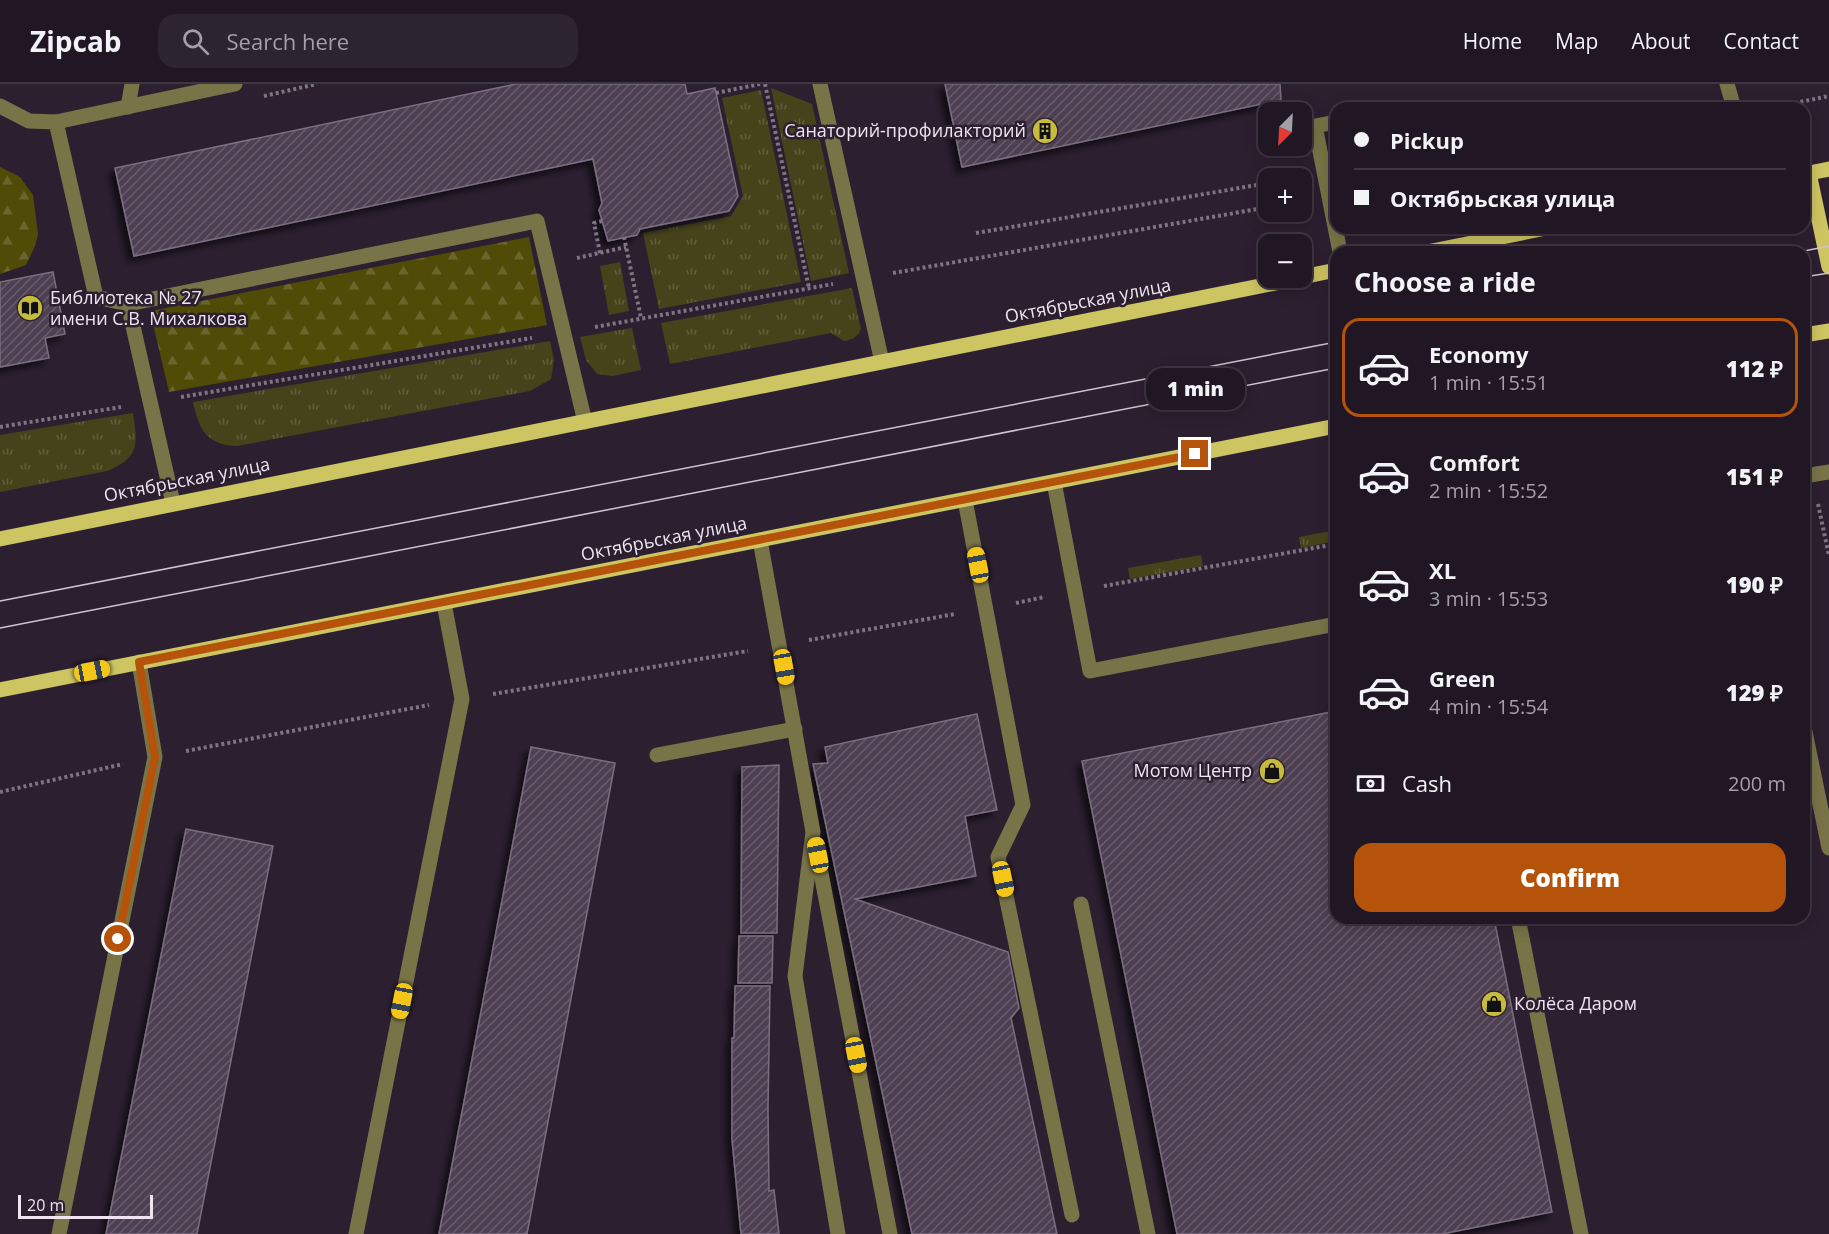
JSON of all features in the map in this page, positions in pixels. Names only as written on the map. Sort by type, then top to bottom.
[{"type":"main road","points":[[1810,172],[1829,169]]},
{"type":"main road","points":[[1810,186],[1829,267]]},
{"type":"main road","points":[[1457,246],[1516,234]]},
{"type":"main road","name":"Октябрьская улица","points":[[1312,275],[1330,271]]},
{"type":"main road","name":"Октябрьская улица","points":[[0,539],[1258,286]]},
{"type":"main road","points":[[1810,334],[1829,331]]},
{"type":"main road","name":"Октябрьская улица","points":[[0,690],[1330,427]]},
{"type":"lane","points":[[128,107],[132,84]]},
{"type":"lane","points":[[0,106],[28,121],[56,122],[235,84]]},
{"type":"lane","points":[[820,84],[882,362]]},
{"type":"lane","points":[[1726,84],[1732,102]]},
{"type":"lane","points":[[56,122],[96,297],[128,304],[537,221],[585,422]]},
{"type":"lane","points":[[1330,123],[1315,126],[1330,202]]},
{"type":"lane","points":[[128,304],[173,503]]},
{"type":"lane","points":[[1810,475],[1829,472]]},
{"type":"lane","points":[[1054,482],[1090,671],[1330,625]]},
{"type":"lane","points":[[965,500],[1023,805],[998,857],[1072,1215]]},
{"type":"lane","points":[[760,540],[890,1234]]},
{"type":"lane","points":[[356,1234],[462,699],[444,603]]},
{"type":"lane","points":[[59,1234],[155,757],[139,662]]},
{"type":"lane","points":[[657,755],[795,729]]},
{"type":"lane","points":[[1810,756],[1829,848]]},
{"type":"lane","points":[[813,832],[795,976],[838,1234]]},
{"type":"lane","points":[[1081,904],[1148,1234]]},
{"type":"lane","points":[[1519,924],[1581,1234]]},
{"type":"path","points":[[260,96],[317,84]]},
{"type":"path","points":[[716,93],[760,84]]},
{"type":"path","points":[[765,84],[809,288]]},
{"type":"path","points":[[1800,102],[1829,96]]},
{"type":"path","points":[[976,233],[1258,185]]},
{"type":"path","points":[[0,427],[564,332],[1258,209]]},
{"type":"path","points":[[600,253],[594,223],[602,221]]},
{"type":"path","points":[[624,237],[641,318]]},
{"type":"path","points":[[548,264],[626,247]]},
{"type":"path","points":[[0,792],[155,757],[462,699],[780,646],[1330,545]]},
{"type":"green space","points":[[771,88],[812,104],[849,273],[811,281]]},
{"type":"green space","points":[[761,90],[801,282],[659,309],[643,233],[731,216],[743,196],[722,98]]},
{"type":"green space","points":[[0,167],[20,177],[33,195],[38,234],[26,265],[0,274]]},
{"type":"green space","points":[[529,237],[547,325],[169,392],[150,311]]},
{"type":"green space","points":[[620,262],[629,311],[609,315],[600,266]]},
{"type":"green space","points":[[852,288],[861,329],[852,339],[844,341],[831,333],[670,364],[661,323]]},
{"type":"green space","points":[[632,328],[641,370],[613,376],[597,374],[586,360],[580,337]]},
{"type":"green space","points":[[550,341],[554,360],[551,379],[530,391],[237,446],[218,442],[206,434],[201,428],[193,402]]},
{"type":"green space","points":[[133,413],[136,434],[134,449],[131,455],[118,466],[107,471],[0,492],[0,435]]},
{"type":"green space","points":[[1330,531],[1330,542],[1301,548],[1299,537]]},
{"type":"green space","points":[[1201,555],[1203,566],[1130,579],[1128,568]]},
{"type":"building","points":[[516,84],[685,84],[687,94],[715,88],[738,196],[729,211],[640,229],[637,235],[608,241],[599,210],[602,203],[593,159],[134,256],[115,168]]},
{"type":"building","name":"Санаторий-профилакторий","points":[[945,84],[1280,84],[1281,100],[1258,102],[1258,105],[962,167]]},
{"type":"building","name":"Библиотека № 27 имени С.В. Михалкова","points":[[53,272],[65,334],[45,338],[49,358],[0,367],[0,282]]},
{"type":"building","points":[[1330,712],[1330,924],[1495,924],[1552,1212],[1442,1234],[1177,1234],[1082,761]]},
{"type":"building","points":[[977,714],[997,810],[965,816],[976,876],[855,899],[1008,952],[1019,1008],[1011,1018],[1057,1234],[912,1234],[813,764],[828,763],[825,747]]},
{"type":"building","points":[[531,747],[615,763],[527,1234],[439,1234]]},
{"type":"building","points":[[779,765],[777,933],[741,933],[742,767]]},
{"type":"building","points":[[186,829],[273,846],[197,1234],[106,1234]]},
{"type":"building","points":[[739,936],[773,936],[772,983],[738,983]]},
{"type":"building","points":[[735,986],[770,986],[769,1191],[774,1190],[779,1234],[741,1234],[732,1139],[732,1038],[734,1038]]},
{"type":"tram line","points":[[1810,250],[1829,246]]},
{"type":"tram line","points":[[1810,276],[1829,273]]},
{"type":"tram line","points":[[0,601],[1330,343]]},
{"type":"tram line","points":[[0,628],[1330,369]]},
{"type":"place","name":"Санаторий-профилакторий","points":[[1045,131]]},
{"type":"place","name":"Библиотека № 27 имени С.В. Михалкова","points":[[30,308]]},
{"type":"place","name":"Мотом Центр","points":[[1272,771]]},
{"type":"place","name":"Колёса Даром","points":[[1494,1004]]},
{"type":"route","points":[[118,939],[155,757],[139,662],[1195,454]]}]
